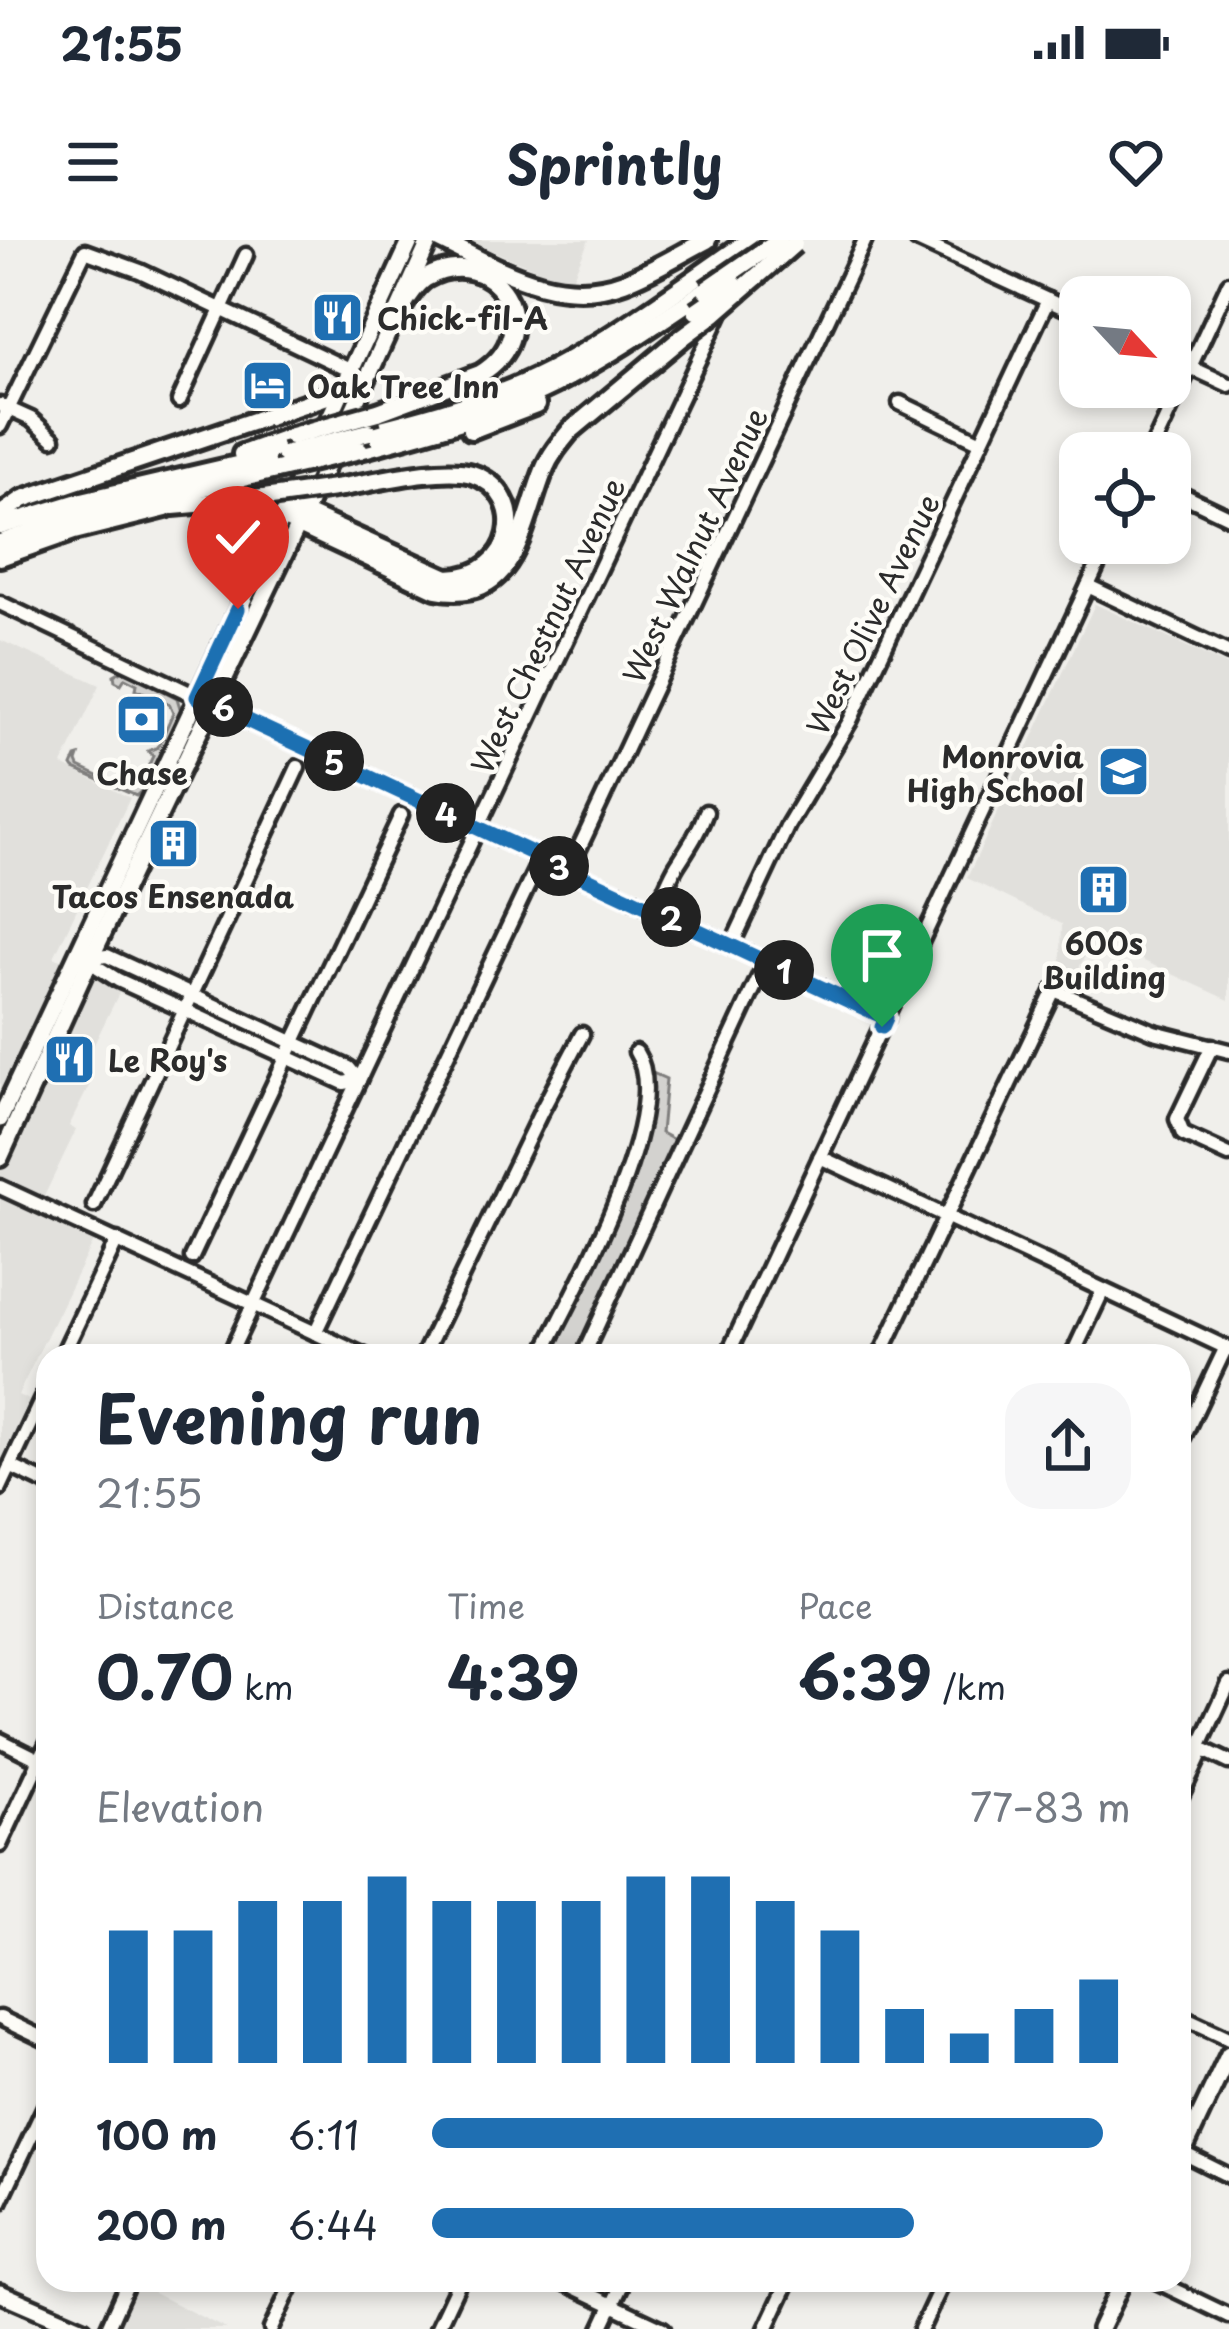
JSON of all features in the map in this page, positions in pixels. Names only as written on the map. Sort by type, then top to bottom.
[{"type":"highway","points":[[440,240],[538,286],[572,291],[626,281],[707,240]]},
{"type":"highway","points":[[0,557],[362,446],[462,422],[552,386],[640,335],[753,240]]},
{"type":"highway","points":[[0,534],[275,473],[362,446],[529,380],[604,340],[766,240]]},
{"type":"highway","points":[[712,276],[791,241]]},
{"type":"highway","points":[[362,446],[446,439],[543,402],[696,311],[791,241]]},
{"type":"highway","points":[[293,515],[436,590],[461,592],[482,586],[513,556],[543,472],[561,442],[715,314],[791,241]]},
{"type":"highway","points":[[0,534],[82,501],[164,481],[462,381],[495,365],[506,352],[514,328],[502,289],[489,278],[466,270],[427,278],[396,316]]},
{"type":"highway","points":[[0,514],[23,499],[342,391]]},
{"type":"highway","points":[[164,481],[275,473],[342,487],[460,472],[491,485],[508,520],[506,544],[497,558],[481,572],[447,578],[293,515]]},
{"type":"main road","points":[[0,1119],[84,954],[359,375],[411,240]]},
{"type":"main road","points":[[293,515],[342,391],[359,375],[396,316],[430,240]]},
{"type":"main road","points":[[0,1158],[84,954]]},
{"type":"main road","points":[[1191,2136],[1229,2054]]},
{"type":"main road","points":[[1100,2329],[1117,2292]]},
{"type":"main road","points":[[0,2293],[83,2329]]},
{"type":"street","name":"West Chestnut Avenue","points":[[235,1344],[753,240]]},
{"type":"street","name":"West Walnut Avenue","points":[[568,870],[865,240]]},
{"type":"street","points":[[917,240],[1059,305]]},
{"type":"street","points":[[0,426],[4,407],[86,251],[140,271],[359,375]]},
{"type":"street","points":[[179,401],[246,256]]},
{"type":"street","points":[[1191,366],[1229,283]]},
{"type":"street","name":"West Olive Avenue","points":[[732,944],[788,825],[850,722],[1048,300]]},
{"type":"street","points":[[1191,368],[1229,386]]},
{"type":"street","points":[[900,403],[981,442]]},
{"type":"street","points":[[4,407],[31,419],[52,439]]},
{"type":"street","points":[[1191,499],[1229,517]]},
{"type":"street","points":[[733,1344],[1098,564]]},
{"type":"street","points":[[1088,586],[1229,652]]},
{"type":"street","points":[[0,602],[886,1018]]},
{"type":"street","points":[[94,1205],[298,767]]},
{"type":"street","points":[[656,912],[706,812]]},
{"type":"street","points":[[192,1257],[401,815]]},
{"type":"street","points":[[315,1333],[542,858]]},
{"type":"street","points":[[84,954],[106,956],[193,995],[349,1069],[358,1080],[344,1083],[118,980],[84,954]]},
{"type":"street","points":[[589,1344],[766,962]]},
{"type":"street","points":[[886,1344],[1054,990],[1154,1032],[1229,1052]]},
{"type":"street","points":[[429,1344],[582,1034]]},
{"type":"street","points":[[1212,1046],[1178,1119],[1184,1134],[1229,1155]]},
{"type":"street","points":[[548,1344],[632,1163],[644,1096],[643,1063],[636,1052]]},
{"type":"street","points":[[820,1157],[1227,1348],[1191,1422]]},
{"type":"street","points":[[0,1187],[339,1344]]},
{"type":"street","points":[[68,1344],[117,1240]]},
{"type":"street","points":[[1078,1344],[1103,1290]]},
{"type":"street","points":[[0,1488],[36,1411]]},
{"type":"street","points":[[10,1466],[36,1478]]},
{"type":"street","points":[[1191,1772],[1229,1683]]},
{"type":"street","points":[[0,1740],[36,1758]]},
{"type":"street","points":[[1191,1743],[1229,1762]]},
{"type":"street","points":[[0,1845],[36,1777]]},
{"type":"street","points":[[0,2018],[36,2035]]},
{"type":"street","points":[[1191,2021],[1229,2038]]},
{"type":"street","points":[[0,2202],[36,2126]]},
{"type":"street","points":[[1191,2161],[1229,2176]]},
{"type":"street","points":[[107,2329],[124,2292]]},
{"type":"street","points":[[271,2329],[288,2292]]},
{"type":"street","points":[[437,2329],[454,2292]]},
{"type":"street","points":[[584,2292],[663,2329]]},
{"type":"street","points":[[601,2329],[618,2292]]},
{"type":"street","points":[[766,2329],[783,2292]]},
{"type":"street","points":[[921,2329],[938,2292]]},
{"type":"street","points":[[1179,2292],[1229,2316]]},
{"type":"shaded area","points":[[466,240],[589,240],[570,283]]},
{"type":"shaded area","name":"Monrovia High School","points":[[1095,604],[1229,666],[1229,1000],[1094,938],[1070,986],[1060,983],[1062,924],[967,878]]},
{"type":"shaded area","points":[[0,640],[100,685],[62,765],[130,798],[54,957],[121,989],[78,1077],[90,1084],[69,1126],[76,1130],[36,1213],[93,1241],[43,1344],[36,1344],[36,1358],[18,1395],[29,1400],[0,1463]]},
{"type":"shaded area","points":[[123,670],[177,698],[181,711],[144,789],[136,796],[72,766],[79,756],[79,767],[126,789],[141,782],[153,756],[148,751],[158,747],[173,713],[169,704],[136,689],[137,684],[125,678],[121,684],[115,681],[114,675]]},
{"type":"shaded area","points":[[646,1070],[666,1079],[661,1133],[676,1141],[582,1344],[551,1344],[623,1187]]},
{"type":"shaded area","points":[[132,2292],[152,2292],[226,2329],[114,2329]]},
{"type":"place","name":"Chick-fil-A","points":[[338,317]]},
{"type":"place","name":"Oak Tree Inn","points":[[268,385]]},
{"type":"place","name":"Chase","points":[[142,720]]},
{"type":"place","name":"Monrovia High School","points":[[1123,772]]},
{"type":"place","name":"Tacos Ensenada","points":[[173,843]]},
{"type":"place","name":"600s Building","points":[[1104,890]]},
{"type":"place","name":"Le Roy's","points":[[69,1059]]},
{"type":"route","points":[[238,609],[197,697],[886,1018],[882,1027]]}]
